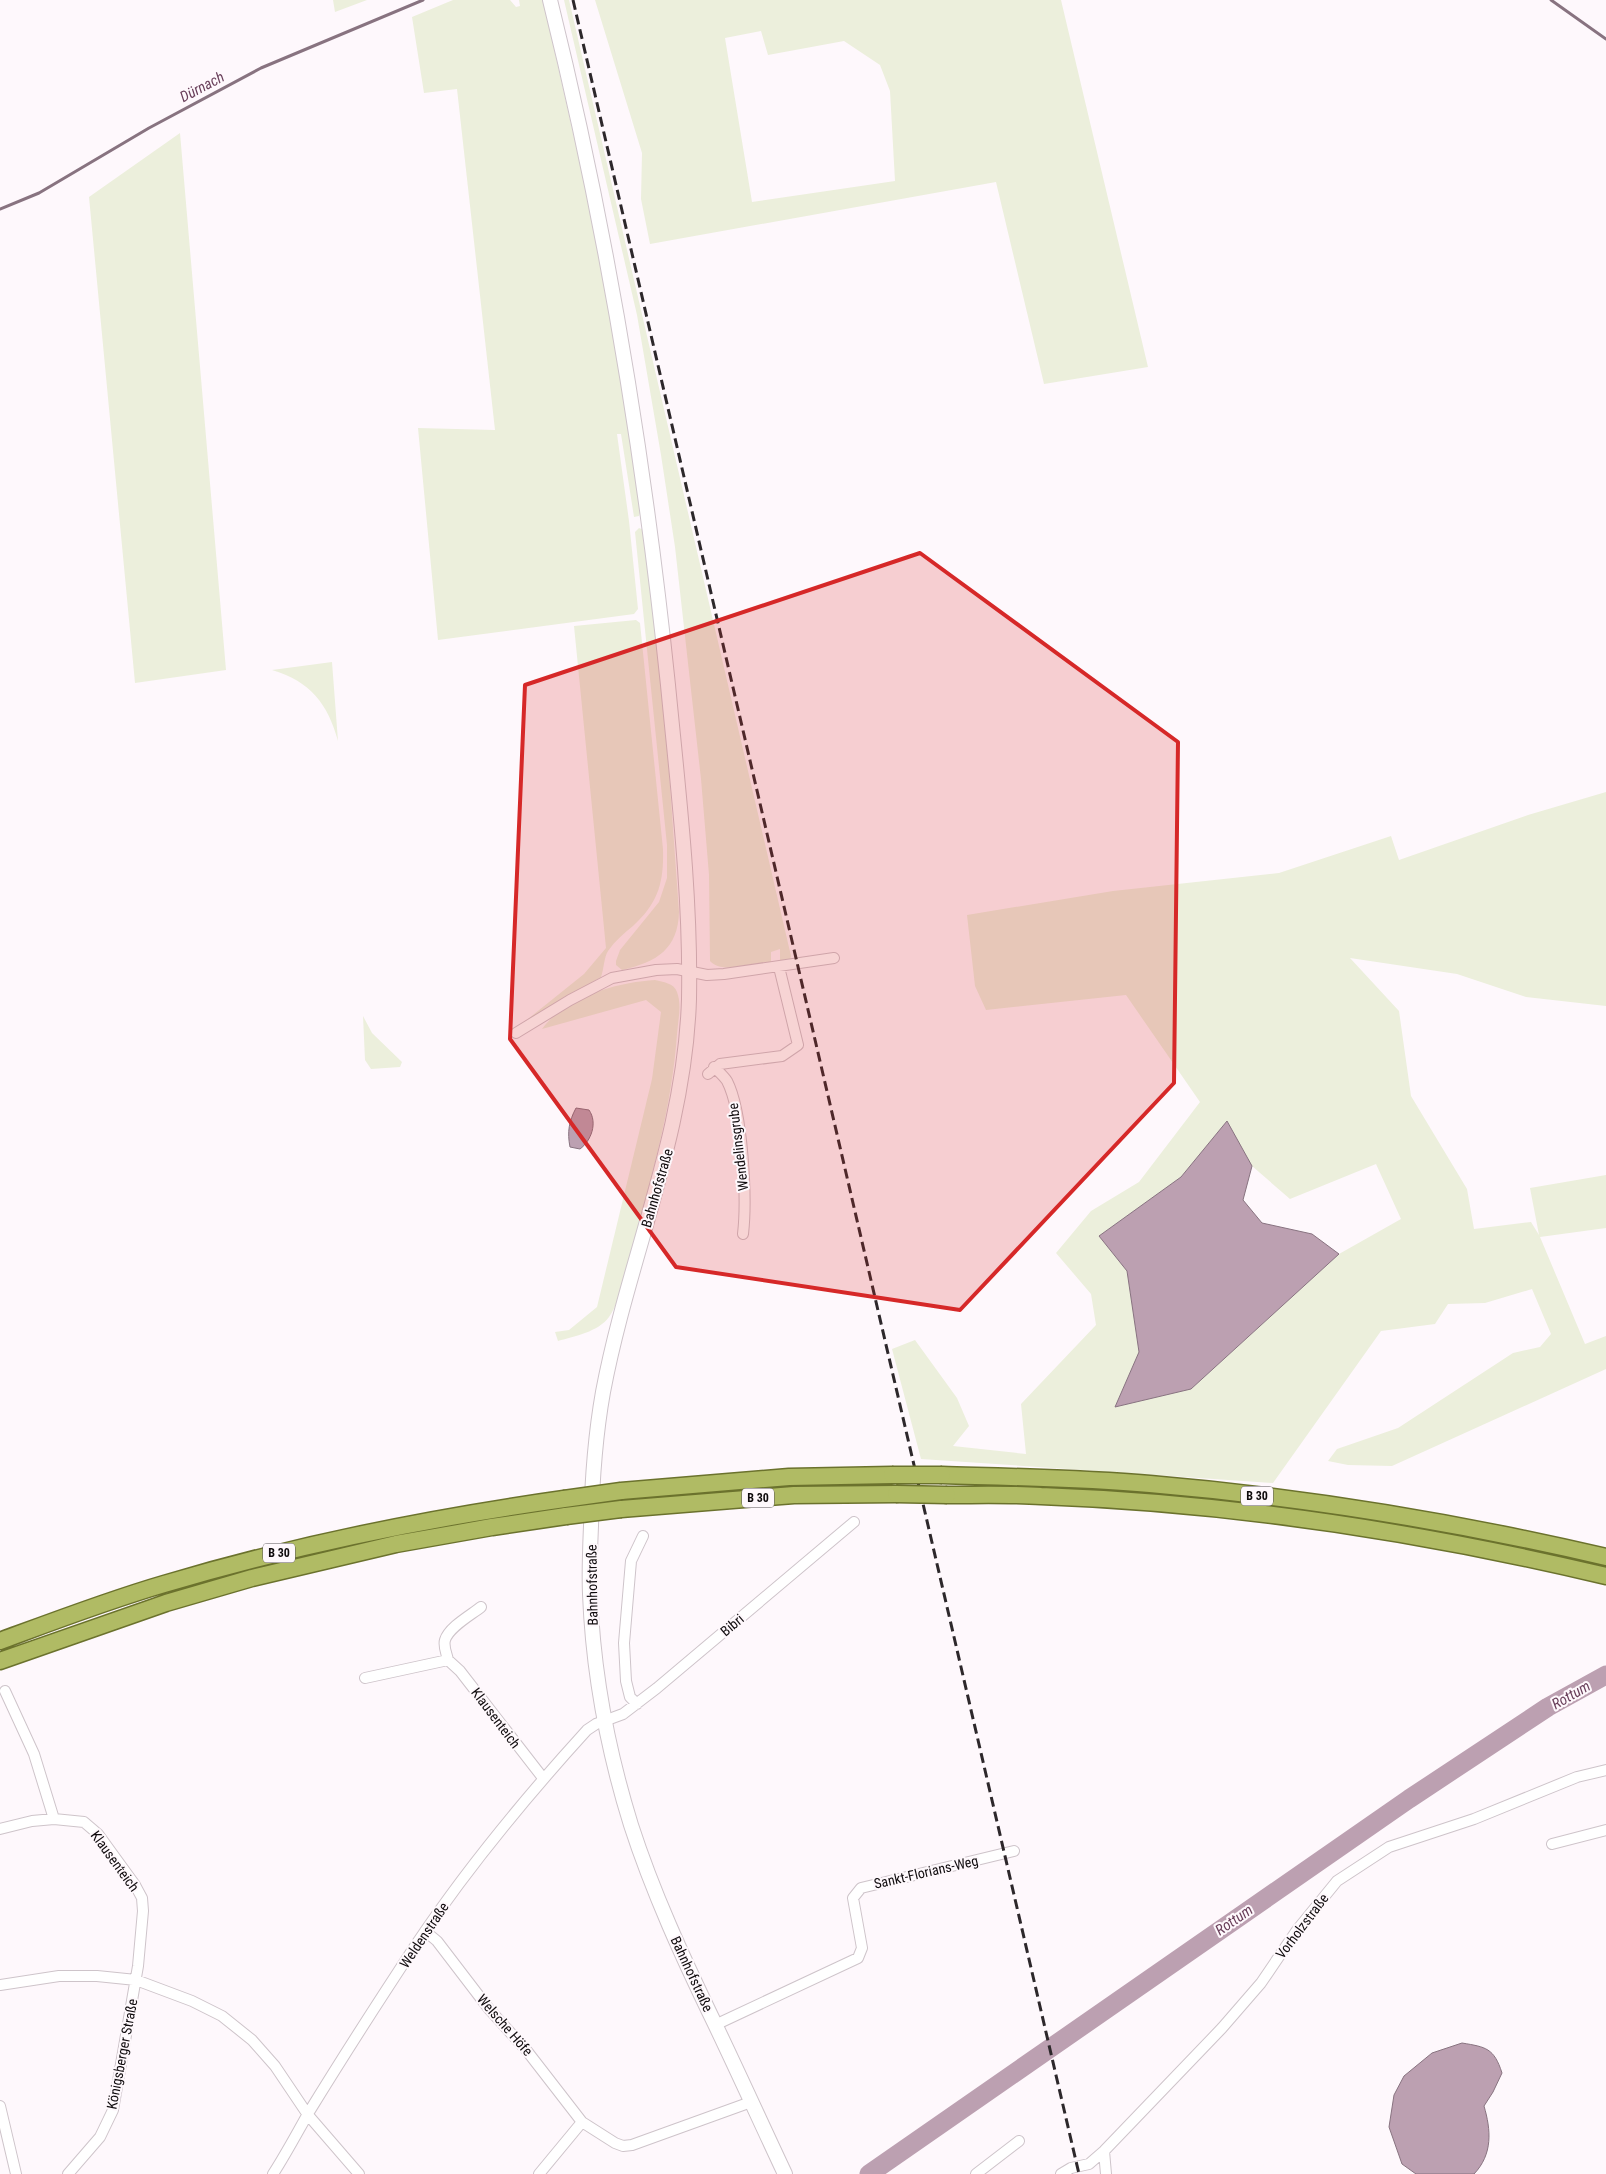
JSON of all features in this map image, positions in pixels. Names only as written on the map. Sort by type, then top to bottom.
[{"type":"highway","name":"B 30","points":[[1,1641],[128,1595],[240,1563],[394,1527],[487,1510],[621,1491],[789,1478],[942,1475],[1039,1477],[1151,1484],[1369,1510],[1602,1556]]},
{"type":"highway","name":"B 30","points":[[4,1659],[166,1603],[252,1578],[396,1544],[492,1527],[621,1509],[794,1495],[1040,1496],[1109,1500],[1275,1516],[1364,1528],[1600,1575]]},
{"type":"main road","name":"Bahnhofstraße","points":[[550,0],[609,267],[647,510],[661,617],[682,828],[689,971],[686,1040],[672,1134],[614,1343],[596,1431],[592,1482],[589,1590],[593,1635],[605,1720],[629,1816],[649,1877],[686,1965],[785,2174]]},
{"type":"street","points":[[516,1033],[570,1000],[612,978],[656,970],[689,971],[706,975],[724,974],[834,958]]},
{"type":"street","name":"Wendelinsgrube","points":[[743,1234],[745,1213],[737,1118],[727,1080],[711,1071],[727,1062],[782,1056],[798,1045],[779,967]]},
{"type":"street","name":"Bibri","points":[[605,1720],[623,1714],[637,1704],[854,1522]]},
{"type":"street","points":[[637,1704],[630,1697],[626,1681],[624,1643],[631,1561],[643,1536]]},
{"type":"street","points":[[365,1678],[448,1660],[444,1646],[445,1639],[481,1607]]},
{"type":"street","name":"Klausenteich","points":[[448,1660],[460,1671],[543,1778]]},
{"type":"street","points":[[5,1691],[34,1754],[54,1819]]},
{"type":"street","name":"Weldenstraße","points":[[273,2174],[288,2152],[308,2115],[425,1931],[491,1841],[543,1778],[587,1730],[605,1720]]},
{"type":"street","name":"Vorholzstraße","points":[[1061,2174],[1071,2168],[1089,2164],[1104,2151],[1222,2028],[1261,1983],[1297,1930],[1338,1881],[1389,1848],[1474,1819],[1576,1777],[1606,1770]]},
{"type":"street","name":"Klausenteich","points":[[0,1829],[32,1821],[54,1819],[76,1820],[90,1827],[135,1885],[142,1898],[143,1911],[136,1980]]},
{"type":"street","points":[[1552,1844],[1606,1830]]},
{"type":"street","name":"Sankt-Florians-Weg","points":[[715,2025],[778,1998],[858,1958],[862,1948],[853,1898],[861,1888],[1014,1851]]},
{"type":"street","name":"Welsche Höfe","points":[[425,1931],[437,1941],[489,2009],[527,2051],[582,2122],[623,2146],[632,2145],[750,2102]]},
{"type":"street","points":[[0,1985],[59,1976],[97,1976],[136,1980],[192,2001],[222,2016],[252,2040],[269,2059],[308,2115],[359,2174]]},
{"type":"street","name":"Königsberger Straße","points":[[68,2174],[100,2137],[113,2110],[136,1980]]},
{"type":"street","points":[[0,2106],[16,2174]]},
{"type":"street","points":[[539,2174],[582,2122]]},
{"type":"street","points":[[976,2174],[1019,2141]]},
{"type":"street","points":[[1104,2151],[1106,2174]]},
{"type":"highlighted area","points":[[920,553],[1178,742],[1174,1083],[960,1310],[676,1267],[510,1039],[525,685]]},
{"type":"green space","points":[[333,0],[367,0],[335,12]]},
{"type":"green space","points":[[453,0],[510,0],[516,7],[520,6],[519,0],[543,0],[592,217],[621,379],[641,508],[639,516],[634,517],[621,434],[617,434],[629,521],[638,609],[634,614],[438,640],[418,428],[495,430],[457,89],[424,93],[412,17]]},
{"type":"green space","points":[[564,0],[569,0],[791,956],[790,960],[780,960],[780,949],[771,952],[771,963],[748,967],[722,967],[710,961],[709,875],[701,779],[675,547],[637,315]]},
{"type":"green space","points":[[595,0],[1061,0],[1148,367],[1044,384],[996,182],[650,244],[641,199],[642,153]],"holes":[[[761,31],[768,55],[844,41],[880,65],[890,91],[895,181],[752,202],[725,38]]]},
{"type":"green space","points":[[180,133],[226,670],[135,683],[89,197]]},
{"type":"green space","points":[[639,528],[644,530],[665,716],[679,912],[675,936],[670,945],[646,963],[622,970],[616,965],[620,950],[659,902],[667,878],[667,845],[635,532]]},
{"type":"green space","points":[[636,620],[640,623],[663,849],[661,882],[654,900],[642,917],[608,951],[601,977],[523,1023],[584,974],[606,948],[574,626]]},
{"type":"green space","points":[[332,662],[338,741],[329,716],[316,696],[297,681],[272,670]]},
{"type":"green space","points":[[1606,792],[1606,1006],[1526,997],[1457,974],[1350,958],[1399,1011],[1411,1096],[1467,1189],[1474,1229],[1531,1222],[1539,1235],[1530,1188],[1606,1175],[1606,1228],[1540,1237],[1585,1344],[1606,1336],[1606,1369],[1392,1466],[1348,1465],[1328,1461],[1337,1449],[1398,1428],[1513,1353],[1540,1347],[1551,1334],[1532,1289],[1485,1303],[1448,1304],[1435,1324],[1381,1331],[1273,1483],[921,1459],[892,1349],[915,1340],[957,1398],[969,1426],[953,1446],[1026,1454],[1021,1404],[1096,1325],[1091,1294],[1056,1253],[1091,1211],[1139,1182],[1200,1102],[1126,995],[986,1010],[975,986],[967,915],[1113,891],[1279,873],[1391,836],[1399,860],[1528,815]],"holes":[[[1227,1121],[1252,1166],[1290,1199],[1376,1164],[1401,1219],[1339,1254],[1191,1389],[1115,1407],[1139,1352],[1127,1271],[1099,1236],[1181,1177]]]},
{"type":"green space","points":[[655,980],[668,983],[676,989],[679,1002],[679,1018],[666,1114],[626,1272],[617,1302],[609,1317],[593,1330],[558,1341],[555,1332],[569,1330],[597,1307],[652,1079],[661,1012],[646,1000],[542,1029],[564,1008],[593,993],[625,984]]},
{"type":"green space","points":[[363,1016],[372,1033],[402,1062],[400,1067],[371,1069],[365,1060]]},
{"type":"shaded area","points":[[576,1108],[589,1110],[593,1120],[590,1137],[580,1149],[570,1147],[569,1142],[569,1127]]},
{"type":"shaded area","points":[[1227,1121],[1252,1166],[1243,1200],[1262,1223],[1312,1234],[1339,1254],[1191,1389],[1115,1407],[1139,1352],[1127,1271],[1099,1236],[1181,1177]]},
{"type":"shaded area","points":[[1462,2043],[1488,2050],[1496,2058],[1502,2073],[1484,2106],[1489,2133],[1485,2158],[1474,2174],[1416,2174],[1402,2164],[1389,2127],[1394,2095],[1404,2076],[1432,2053]]},
{"type":"waterway","name":"Dürnach","points":[[0,209],[39,193],[149,128],[261,68],[423,0]]},
{"type":"waterway","name":"Dürnach","points":[[1551,0],[1606,39]]},
{"type":"waterway","name":"Rottum","points":[[869,2174],[1409,1799],[1548,1707],[1606,1675]]},
{"type":"railway","points":[[573,0],[1079,2174]]}]
